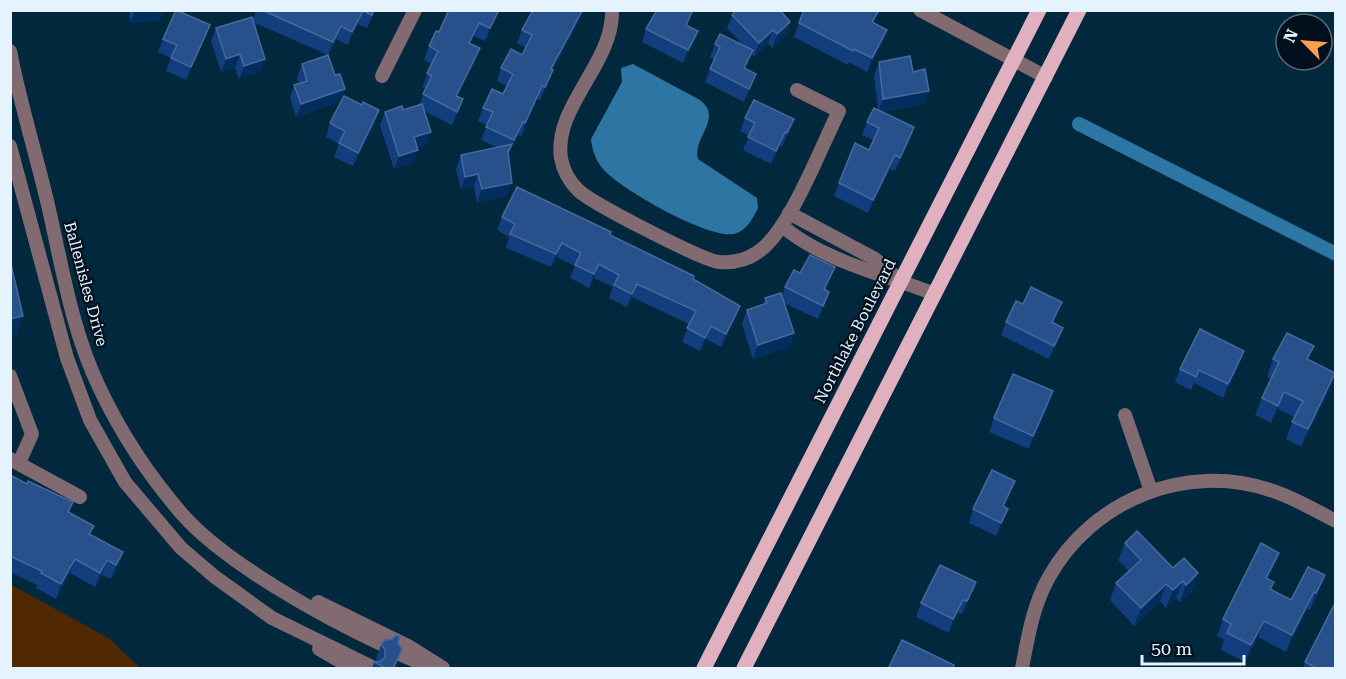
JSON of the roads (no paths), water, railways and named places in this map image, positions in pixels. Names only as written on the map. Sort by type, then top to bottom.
[{"type":"main road","name":"Northlake Boulevard","points":[[704,669],[1039,10]]},
{"type":"main road","points":[[744,669],[1079,10]]},
{"type":"street","points":[[382,76],[415,10]]},
{"type":"street","points":[[612,10],[608,38],[563,131],[562,161],[570,180],[586,197],[699,256],[718,262],[738,261],[757,254],[786,219],[839,111],[797,90]]},
{"type":"street","points":[[920,10],[1046,77]]},
{"type":"street","name":"Ballenisles Drive","points":[[10,51],[76,326],[99,388],[134,450],[183,514],[213,543],[280,588],[346,628],[383,645]]},
{"type":"street","points":[[10,146],[15,184],[67,358],[90,420],[125,482],[181,548],[272,618],[352,669]]},
{"type":"street","points":[[786,219],[798,239],[872,274],[901,281],[935,294]]},
{"type":"street","points":[[10,376],[32,434],[15,461],[80,497]]},
{"type":"street","points":[[1125,415],[1151,491]]},
{"type":"street","points":[[1022,669],[1038,599],[1062,556],[1095,522],[1126,502],[1151,491],[1197,481],[1245,484],[1292,498],[1335,522]]},
{"type":"street","points":[[280,588],[321,603],[378,631],[443,669]]},
{"type":"street","points":[[272,618],[372,667]]},
{"type":"street","points":[[335,649],[346,628]]},
{"type":"street","points":[[402,655],[433,669]]},
{"type":"water","points":[[633,64],[700,100],[707,107],[708,121],[699,143],[698,159],[757,198],[758,208],[743,230],[734,234],[722,233],[686,221],[645,200],[612,178],[601,166],[592,147],[591,139],[622,82],[621,68]]},
{"type":"waterway","points":[[1079,124],[1336,254]]}]
